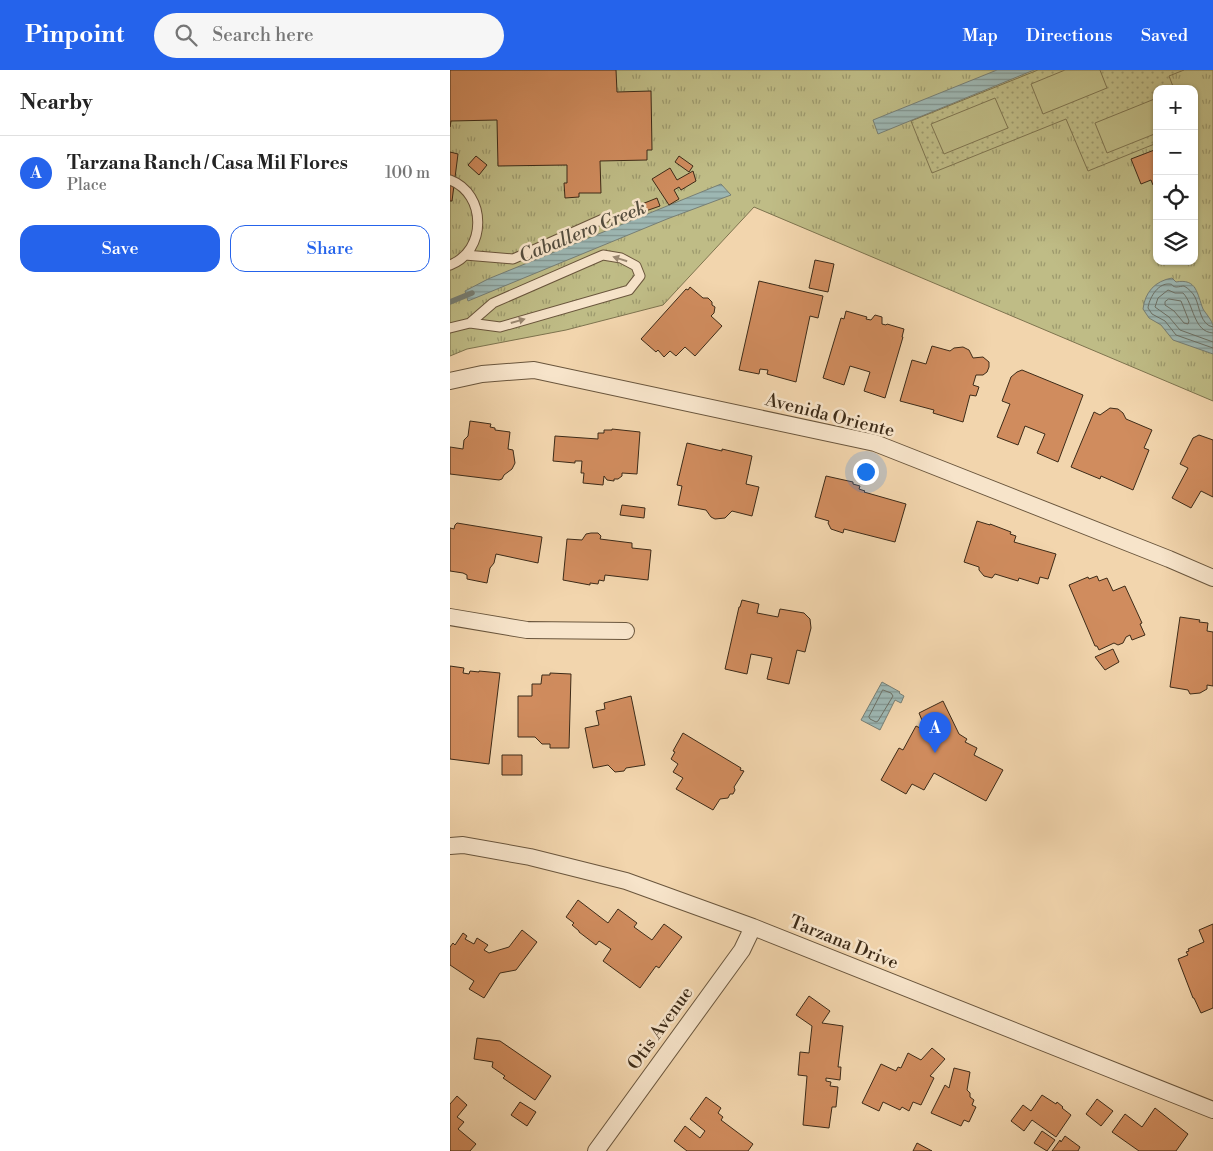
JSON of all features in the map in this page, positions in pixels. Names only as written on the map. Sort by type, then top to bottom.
[{"type":"street","name":"Avenida Oriente","points":[[450,381],[482,374],[534,370],[875,443],[1213,578]]},
{"type":"street","points":[[450,617],[527,630],[626,631]]},
{"type":"street","name":"Tarzana Drive","points":[[450,846],[463,845],[530,857],[626,881],[753,927],[1213,1110]]},
{"type":"street","name":"Otis Avenue","points":[[596,1151],[742,950],[753,927]]},
{"type":"lane","points":[[450,180],[467,192],[474,203],[478,216],[478,230],[474,244],[465,255],[450,265]]},
{"type":"lane","points":[[465,255],[513,259],[605,218]]},
{"type":"lane","points":[[450,328],[470,323],[500,326],[629,290],[640,276],[636,266],[621,258],[603,255],[493,303],[470,323]]},
{"type":"green space","points":[[450,70],[1213,70],[1213,401],[754,207],[663,305],[566,330],[467,349],[450,356]]},
{"type":"green space","points":[[1038,70],[1184,70],[1169,76],[1172,85],[1153,85],[1153,145],[1088,171],[1066,119],[932,173],[911,121]]},
{"type":"green space","points":[[1065,70],[1100,70],[1107,88],[1043,114],[1031,84]]},
{"type":"green space","points":[[995,98],[1008,128],[944,154],[931,124]]},
{"type":"green space","points":[[1153,100],[1153,135],[1107,153],[1095,123]]},
{"type":"water","points":[[997,70],[1034,70],[878,134],[873,120]]},
{"type":"water","points":[[721,184],[731,195],[667,219],[468,301],[465,291],[488,279]]},
{"type":"water","points":[[1172,278],[1176,282],[1188,282],[1195,288],[1203,309],[1213,326],[1213,354],[1173,340],[1161,325],[1149,318],[1143,309],[1146,297],[1152,288],[1166,279]]},
{"type":"water","points":[[882,682],[904,696],[901,703],[895,700],[880,730],[861,720]]},
{"type":"building","points":[[450,70],[616,70],[617,92],[651,91],[652,150],[647,150],[647,160],[600,161],[601,193],[579,193],[579,197],[565,198],[564,183],[567,183],[567,165],[498,166],[497,120],[451,121],[450,127]]},
{"type":"building","points":[[1153,151],[1153,185],[1151,180],[1141,184],[1131,159]]},
{"type":"building","points":[[450,152],[458,154],[452,201],[450,201]]},
{"type":"building","points":[[476,156],[487,165],[479,175],[468,165]]},
{"type":"building","points":[[679,156],[693,166],[689,172],[675,162]]},
{"type":"building","points":[[670,168],[677,180],[693,171],[696,181],[681,190],[679,187],[674,190],[679,199],[669,205],[652,179]]},
{"type":"building","points":[[657,198],[660,206],[640,213],[637,206]]},
{"type":"building","points":[[815,260],[834,264],[828,292],[809,288]]},
{"type":"building","points":[[759,281],[823,296],[818,318],[810,316],[796,382],[767,374],[768,370],[760,369],[759,374],[739,370]]},
{"type":"building","points":[[690,287],[703,298],[708,298],[712,302],[712,305],[715,307],[714,313],[711,316],[722,326],[695,356],[685,347],[676,356],[670,351],[664,357],[658,350],[656,352],[641,339],[686,289],[688,290]]},
{"type":"building","points":[[846,311],[871,320],[875,315],[882,317],[882,324],[904,329],[885,398],[864,391],[870,372],[850,366],[844,385],[823,378],[841,318],[844,319]]},
{"type":"building","points":[[932,346],[950,351],[954,348],[963,347],[969,350],[973,358],[983,357],[989,362],[987,372],[983,375],[976,375],[973,385],[979,387],[976,396],[970,395],[963,422],[933,413],[934,410],[900,401],[912,360],[926,364]]},
{"type":"building","points":[[1022,370],[1083,395],[1058,462],[1037,453],[1045,434],[1025,426],[1018,445],[997,437],[1010,404],[1002,401],[1011,377]]},
{"type":"building","points":[[1110,408],[1118,409],[1126,419],[1152,430],[1144,448],[1149,450],[1133,490],[1101,476],[1100,479],[1071,467],[1094,412],[1100,415]]},
{"type":"building","points":[[470,421],[491,424],[490,427],[495,428],[495,430],[510,432],[508,449],[513,450],[515,463],[502,479],[450,474],[450,447],[463,449],[464,440],[468,436]]},
{"type":"building","points":[[604,430],[640,432],[637,474],[622,473],[622,476],[614,479],[614,481],[607,480],[604,476],[603,485],[583,483],[584,473],[581,473],[582,461],[575,461],[575,463],[553,461],[555,436],[598,439],[598,433],[604,433]]},
{"type":"building","points":[[1199,435],[1213,440],[1213,497],[1201,491],[1191,508],[1172,498],[1188,468],[1180,464],[1193,438]]},
{"type":"building","points":[[687,443],[752,456],[746,484],[759,487],[752,516],[732,511],[725,518],[715,519],[706,510],[678,505],[682,486],[677,485]]},
{"type":"building","points":[[826,476],[853,482],[853,484],[860,486],[859,489],[864,492],[906,504],[895,542],[844,529],[843,533],[831,529],[829,521],[815,517]]},
{"type":"building","points":[[622,505],[645,508],[644,518],[620,515]]},
{"type":"building","points":[[977,521],[1011,532],[1010,534],[1016,536],[1014,542],[1056,554],[1048,579],[1040,577],[1038,584],[1019,578],[1018,581],[995,574],[992,578],[984,576],[979,567],[964,562]]},
{"type":"building","points":[[457,523],[542,537],[538,563],[496,554],[494,563],[490,568],[487,583],[467,579],[467,575],[463,573],[450,571],[450,528],[454,529]]},
{"type":"building","points":[[598,533],[601,536],[600,539],[632,543],[632,548],[651,550],[648,580],[605,575],[604,581],[599,580],[598,584],[590,583],[590,585],[563,580],[567,539],[582,540],[586,534]]},
{"type":"building","points":[[1097,576],[1099,581],[1107,578],[1113,591],[1125,586],[1142,623],[1140,624],[1145,635],[1132,640],[1130,635],[1126,637],[1123,643],[1118,645],[1114,643],[1099,650],[1095,646],[1069,585],[1088,577],[1089,579]]},
{"type":"building","points":[[742,600],[759,604],[757,613],[778,617],[780,609],[804,613],[810,619],[811,628],[805,652],[797,650],[789,684],[767,679],[772,658],[751,654],[747,674],[725,669]]},
{"type":"building","points":[[1180,617],[1208,623],[1207,631],[1213,632],[1213,686],[1207,685],[1207,689],[1200,693],[1190,694],[1188,690],[1170,687]]},
{"type":"building","points":[[1113,649],[1119,662],[1105,670],[1095,657]]},
{"type":"building","points":[[450,666],[464,668],[463,673],[469,674],[470,671],[500,673],[489,764],[450,759]]},
{"type":"building","points":[[550,673],[571,674],[569,748],[550,748],[550,744],[542,744],[535,737],[518,737],[518,696],[532,696],[532,684],[541,684],[542,675],[550,675]]},
{"type":"building","points":[[631,696],[645,765],[615,772],[608,765],[593,768],[585,728],[599,725],[596,711],[605,709],[604,703]]},
{"type":"building","points":[[943,701],[959,734],[967,739],[965,742],[977,748],[974,755],[1003,770],[986,801],[934,773],[924,790],[912,784],[906,794],[881,780],[899,748],[903,750],[916,726],[922,729],[924,725],[919,713]]},
{"type":"building","points":[[683,733],[744,771],[734,787],[733,794],[730,794],[728,798],[720,799],[713,810],[676,789],[683,778],[673,772],[678,764],[671,759],[675,752],[673,751]]},
{"type":"building","points":[[502,755],[522,755],[522,775],[502,775]]},
{"type":"building","points":[[578,900],[608,923],[618,909],[637,923],[634,927],[652,940],[664,924],[682,937],[659,968],[656,966],[640,988],[603,961],[611,949],[599,941],[596,945],[579,932],[572,925],[574,923],[566,917]]},
{"type":"building","points":[[1213,924],[1213,1008],[1201,1013],[1178,959],[1188,955],[1186,952],[1189,951],[1188,949],[1204,942],[1199,930]]},
{"type":"building","points":[[522,930],[537,942],[516,970],[500,973],[484,998],[469,989],[474,981],[450,965],[450,947],[453,943],[455,945],[463,933],[467,936],[465,939],[474,944],[477,938],[488,945],[484,950],[489,953],[509,947]]},
{"type":"building","points":[[809,996],[830,1011],[822,1023],[843,1026],[838,1067],[841,1067],[840,1080],[826,1078],[826,1081],[831,1082],[830,1086],[838,1087],[836,1107],[832,1107],[829,1128],[803,1125],[807,1076],[798,1075],[800,1052],[809,1053],[812,1026],[796,1015]]},
{"type":"building","points":[[477,1038],[500,1041],[551,1076],[535,1100],[503,1078],[505,1076],[492,1067],[493,1062],[474,1059]]},
{"type":"building","points":[[932,1048],[945,1059],[930,1076],[934,1078],[921,1105],[913,1102],[909,1111],[902,1107],[900,1110],[883,1102],[879,1111],[862,1103],[881,1064],[896,1071],[898,1067],[901,1068],[908,1053],[921,1060]]},
{"type":"building","points":[[954,1068],[970,1072],[967,1090],[970,1093],[970,1097],[974,1100],[972,1105],[976,1107],[969,1122],[964,1120],[961,1126],[931,1113],[945,1085],[949,1088]]},
{"type":"building","points":[[1042,1095],[1056,1104],[1057,1102],[1071,1115],[1056,1137],[1032,1120],[1024,1131],[1011,1121],[1023,1105],[1031,1111]]},
{"type":"building","points":[[457,1096],[467,1105],[457,1117],[464,1122],[458,1129],[476,1144],[470,1151],[450,1151],[450,1104]]},
{"type":"building","points":[[706,1097],[721,1108],[718,1113],[723,1117],[721,1120],[753,1144],[748,1151],[687,1151],[674,1141],[685,1126],[700,1138],[705,1131],[690,1119]]},
{"type":"building","points":[[1097,1099],[1113,1111],[1101,1126],[1086,1114]]},
{"type":"building","points":[[520,1102],[536,1112],[527,1126],[511,1115]]},
{"type":"building","points":[[1155,1108],[1188,1134],[1176,1151],[1139,1151],[1112,1132],[1125,1114],[1142,1127]]},
{"type":"building","points":[[1042,1131],[1055,1140],[1047,1151],[1034,1143]]},
{"type":"building","points":[[1065,1136],[1080,1147],[1078,1151],[1052,1151],[1060,1140],[1061,1142]]},
{"type":"building","points":[[917,1143],[932,1151],[913,1151]]},
{"type":"waterway","name":"Caballero Creek","points":[[450,302],[472,293]]},
{"type":"place","name":"Tarzana Ranch / Casa Mil Flores","points":[[935,753]]}]
